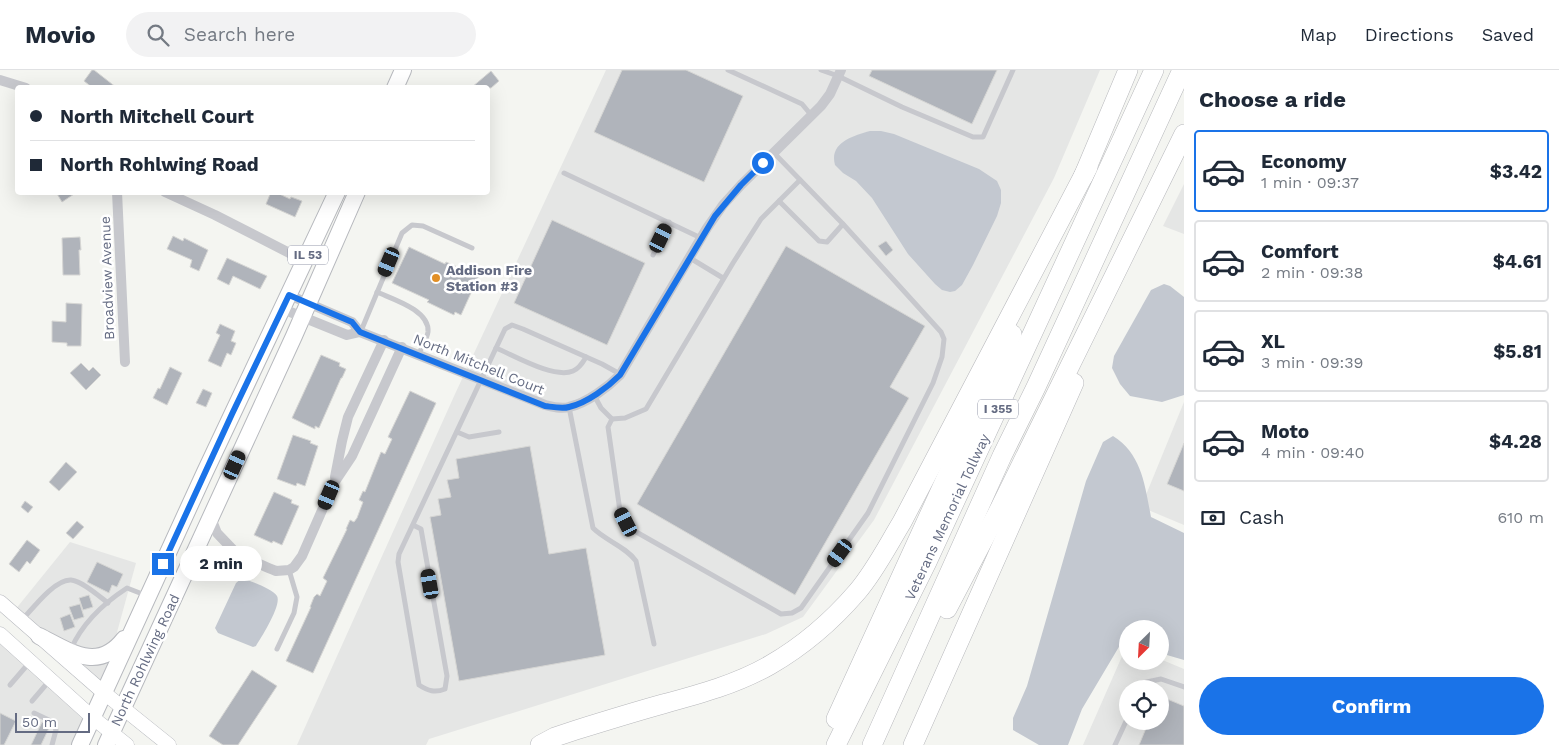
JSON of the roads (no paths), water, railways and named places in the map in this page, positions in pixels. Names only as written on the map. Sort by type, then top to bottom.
[{"type":"highway","points":[[824,745],[1088,167],[1128,70]]},
{"type":"highway","name":"Veterans Memorial Tollway","points":[[836,745],[931,552],[1154,70]]},
{"type":"highway","name":"Veterans Memorial Tollway","points":[[874,745],[1002,456],[1036,387],[1182,70]]},
{"type":"highway","points":[[874,745],[999,510],[1184,134]]},
{"type":"highway","points":[[540,745],[576,730],[737,681],[769,666],[799,646],[822,628],[841,609],[876,566],[902,522],[1088,167]]},
{"type":"highway","points":[[913,745],[1061,415],[1133,237]]},
{"type":"main road","points":[[396,85],[403,70]]},
{"type":"main road","name":"North Rohlwing Road","points":[[80,745],[212,456],[336,195]]},
{"type":"main road","name":"North Rohlwing Road","points":[[109,739],[211,518],[356,195]]},
{"type":"main road","points":[[0,602],[103,692],[169,745]]},
{"type":"main road","points":[[38,636],[90,658],[101,658],[119,647],[133,628]]},
{"type":"main road","points":[[1,636],[92,717],[109,739],[127,745]]},
{"type":"street","name":"North Mitchell Court","points":[[286,302],[305,310],[347,335],[360,332],[402,347],[545,406],[569,407],[612,384],[620,375],[723,205],[741,185],[813,116],[830,94],[839,73]]},
{"type":"street","points":[[0,80],[16,85]]},
{"type":"street","name":"Broadview Avenue","points":[[117,195],[125,362]]},
{"type":"street","points":[[171,195],[305,260]]},
{"type":"street","name":"North Mitchell Court","points":[[286,302],[305,310],[352,322],[360,332]]},
{"type":"street","points":[[334,483],[348,417],[384,340]]},
{"type":"street","points":[[192,558],[211,552],[237,554],[276,571],[289,570],[294,567],[302,556],[334,483],[352,456],[402,347]]},
{"type":"street","points":[[358,396],[375,404]]},
{"type":"street","points":[[211,518],[217,533],[237,554]]},
{"type":"lane","points":[[728,70],[802,104],[813,116]]},
{"type":"lane","points":[[821,70],[839,73],[902,107],[973,137],[983,137],[1013,70]]},
{"type":"lane","points":[[612,419],[608,427],[620,511],[631,529],[781,614],[792,613],[800,608],[868,513],[933,383],[944,347],[941,332],[843,224],[774,153]]},
{"type":"lane","points":[[564,173],[702,238]]},
{"type":"lane","points":[[594,395],[601,408],[612,419],[625,418],[646,409],[723,278],[761,219],[800,180]]},
{"type":"lane","points":[[779,201],[819,241],[826,242],[843,224]]},
{"type":"lane","points":[[653,255],[669,222]]},
{"type":"lane","points":[[360,332],[402,233],[412,225],[423,226],[472,248]]},
{"type":"lane","points":[[690,258],[723,278]]},
{"type":"lane","points":[[377,292],[417,310],[424,319],[428,331],[419,354]]},
{"type":"lane","points":[[413,524],[421,529],[447,676],[445,689],[438,692],[426,690],[419,685],[398,562],[399,554],[413,524],[456,432],[482,380],[505,329],[512,325],[523,329],[586,357],[620,375]]},
{"type":"lane","points":[[496,348],[558,373],[573,371],[582,364],[586,357]]},
{"type":"lane","points":[[569,407],[593,528],[599,535],[631,554],[636,561],[654,644]]},
{"type":"lane","points":[[456,432],[469,437],[499,432]]},
{"type":"lane","points":[[277,649],[294,613],[297,597],[289,570]]},
{"type":"lane","points":[[21,621],[57,584],[71,580],[91,589],[108,603]]},
{"type":"lane","points":[[70,651],[81,630],[108,603],[127,588],[148,596]]},
{"type":"lane","points":[[10,685],[30,661]]},
{"type":"lane","points":[[32,701],[50,680]]},
{"type":"lane","points":[[1169,682],[1184,687]]},
{"type":"lane","points":[[34,713],[53,722],[56,730],[52,745]]},
{"type":"lane","points":[[1115,745],[1122,730]]},
{"type":"place","name":"Addison Fire Station #3","points":[[436,278]]}]
